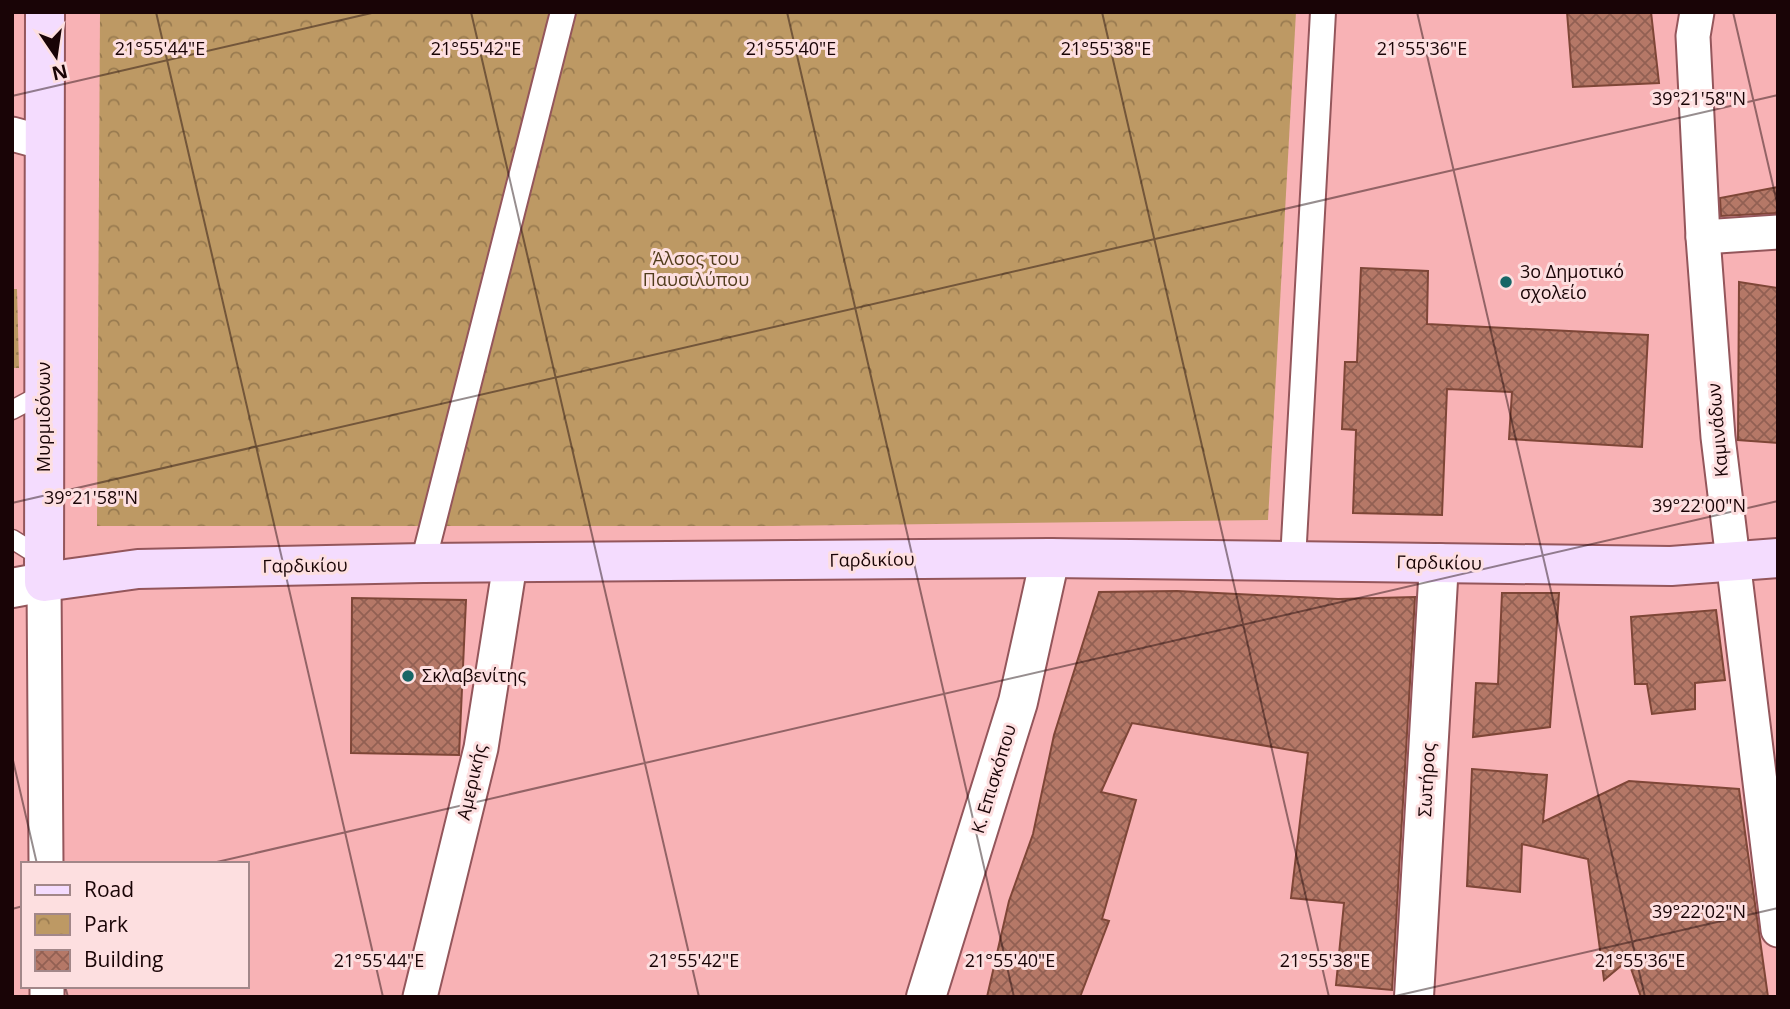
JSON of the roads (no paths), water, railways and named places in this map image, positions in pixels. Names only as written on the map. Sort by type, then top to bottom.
[{"type":"main road","name":"Μυρμιδόνων","points":[[33,576],[28,401],[28,139],[44,12]]},
{"type":"main road","name":"Γαρδικίου","points":[[33,576],[138,569],[423,563],[1051,558],[1660,566],[1778,558]]},
{"type":"street","points":[[423,563],[502,261],[563,12]]},
{"type":"street","points":[[1293,560],[1323,12]]},
{"type":"street","name":"Καμινάδων","points":[[1697,12],[1693,36],[1703,236],[1718,437],[1778,930]]},
{"type":"street","points":[[1703,236],[1778,232]]},
{"type":"street","name":"Κ. Επισκόπου","points":[[926,997],[1018,702],[1051,558]]},
{"type":"street","name":"Σωτήρος","points":[[1414,997],[1439,563]]},
{"type":"street","name":"Αμερικής","points":[[420,997],[481,748],[510,564]]},
{"type":"street","name":"Μυρμιδόνων","points":[[33,576],[46,862]]},
{"type":"lane","points":[[12,539],[33,576]]},
{"type":"place","name":"3ο Δημοτικό σχολείο","points":[[1506,282]]},
{"type":"place","name":"Σκλαβενίτης","points":[[408,676]]},
{"type":"park label","name":"Άλσος του Παυσιλύπου","points":[[696,269]]}]
